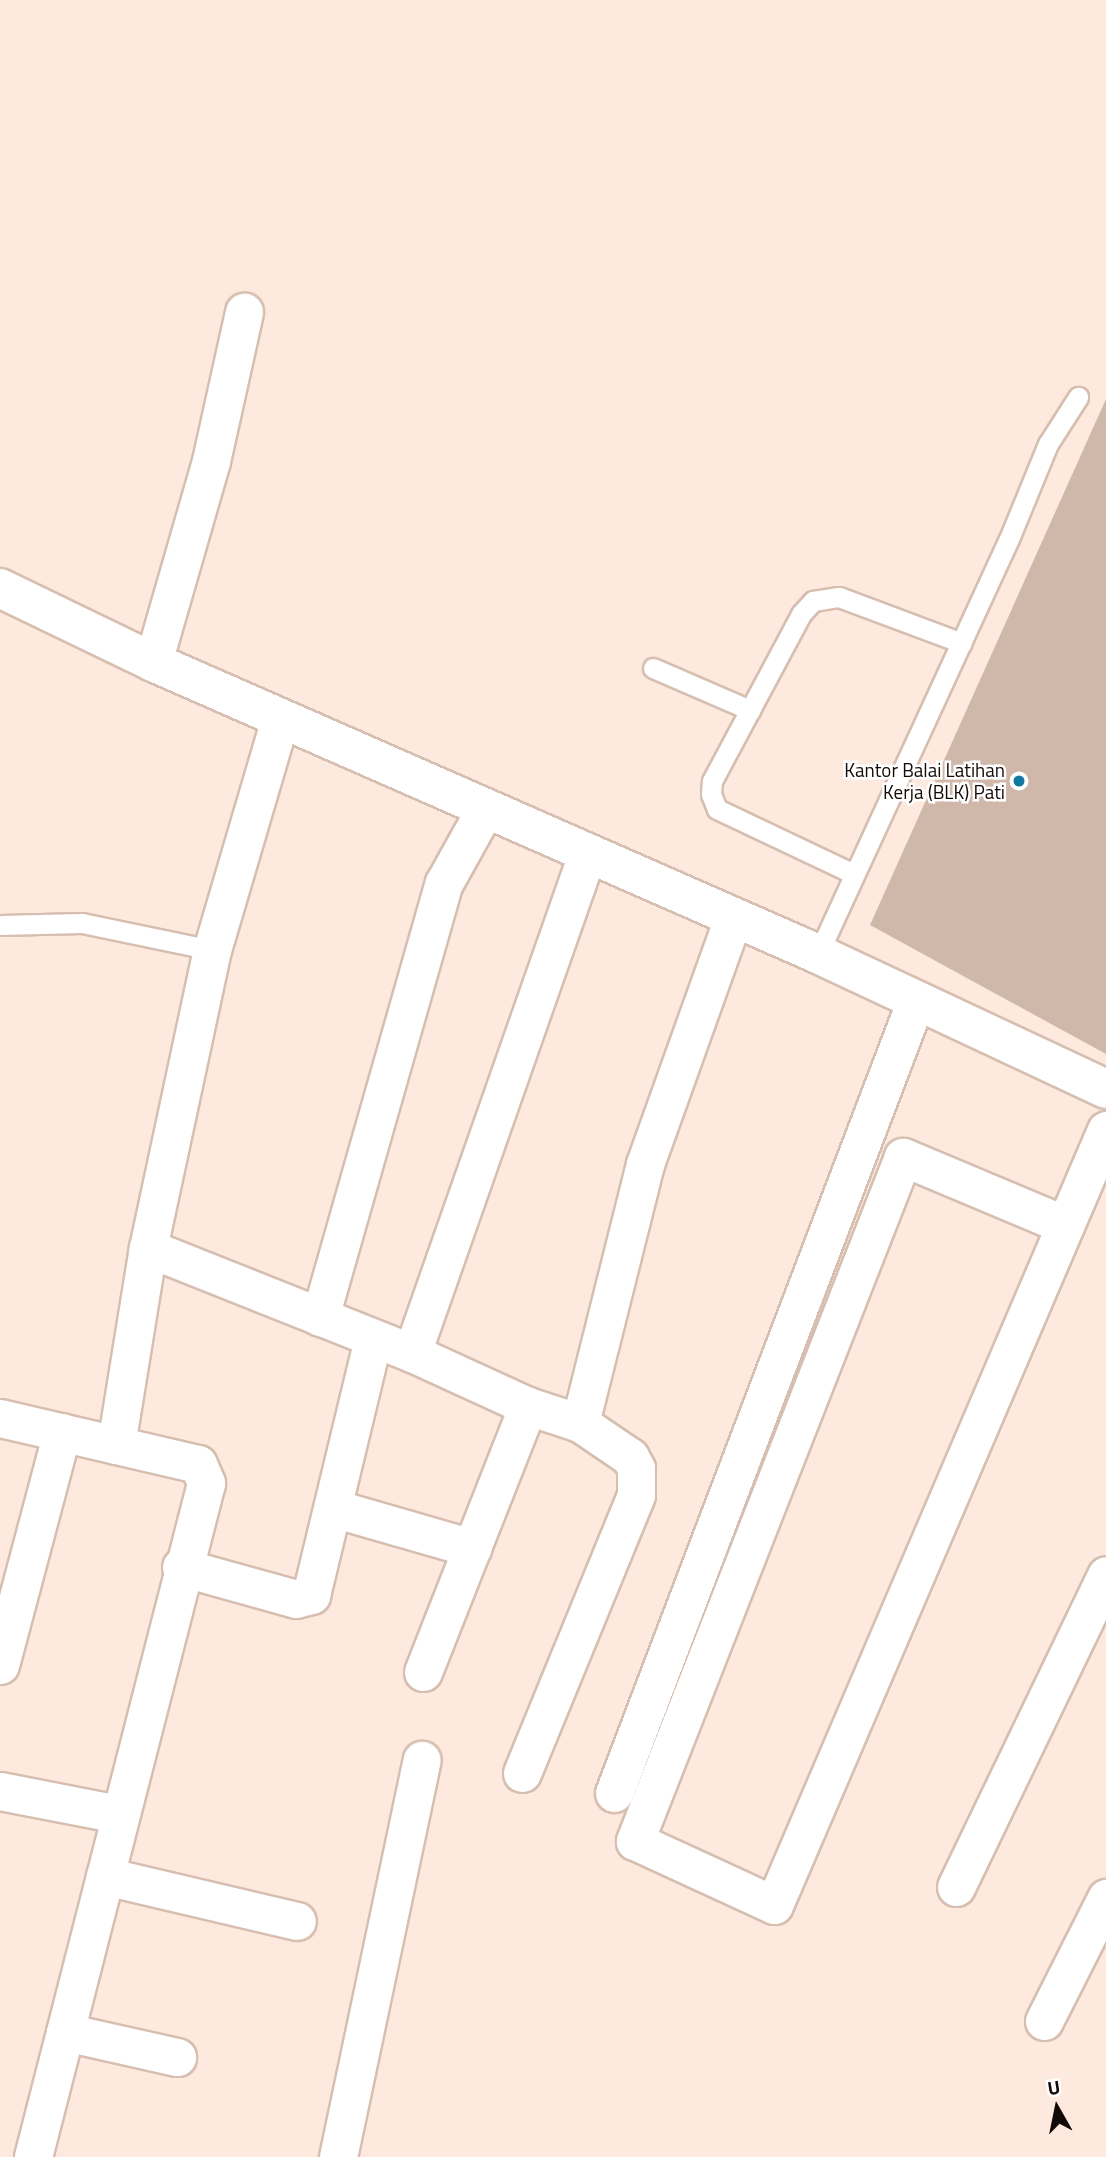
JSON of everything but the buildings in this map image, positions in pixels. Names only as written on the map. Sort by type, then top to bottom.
[{"type":"street","points":[[153,662],[211,461],[244,312]]},
{"type":"street","points":[[0,588],[153,662],[818,954],[1106,1089]]},
{"type":"street","points":[[116,1445],[148,1248],[212,950],[280,719]]},
{"type":"street","points":[[320,1317],[444,883],[485,809]]},
{"type":"street","points":[[412,1353],[587,854]]},
{"type":"street","points":[[580,1423],[645,1164],[733,918]]},
{"type":"street","points":[[614,1793],[916,1000]]},
{"type":"street","points":[[1065,1224],[903,1157],[635,1841],[774,1905],[1106,1130]]},
{"type":"street","points":[[148,1248],[412,1353],[528,1406],[580,1423],[631,1457],[636,1468],[636,1495],[522,1773]]},
{"type":"street","points":[[181,1567],[296,1599],[311,1595],[373,1338]]},
{"type":"street","points":[[423,1672],[528,1406]]},
{"type":"street","points":[[0,1418],[198,1464],[204,1471],[206,1483],[181,1567],[33,2157]]},
{"type":"street","points":[[0,1665],[62,1432]]},
{"type":"street","points":[[333,1508],[472,1548]]},
{"type":"street","points":[[956,1887],[1106,1575]]},
{"type":"street","points":[[338,2157],[422,1760]]},
{"type":"street","points":[[0,1791],[118,1814]]},
{"type":"street","points":[[105,1876],[297,1921]]},
{"type":"street","points":[[1044,2021],[1106,1898]]},
{"type":"street","points":[[65,2032],[177,2057]]},
{"type":"lane","points":[[818,954],[962,643],[1048,444],[1078,397]]},
{"type":"lane","points":[[854,874],[717,809],[711,794],[712,781],[802,614],[825,597],[839,597],[962,643]]},
{"type":"lane","points":[[653,668],[750,710]]},
{"type":"lane","points":[[0,925],[82,923],[212,950]]},
{"type":"place","name":"Kantor Balai Latihan Kerja (BLK) Pati","points":[[1019,781]]}]
